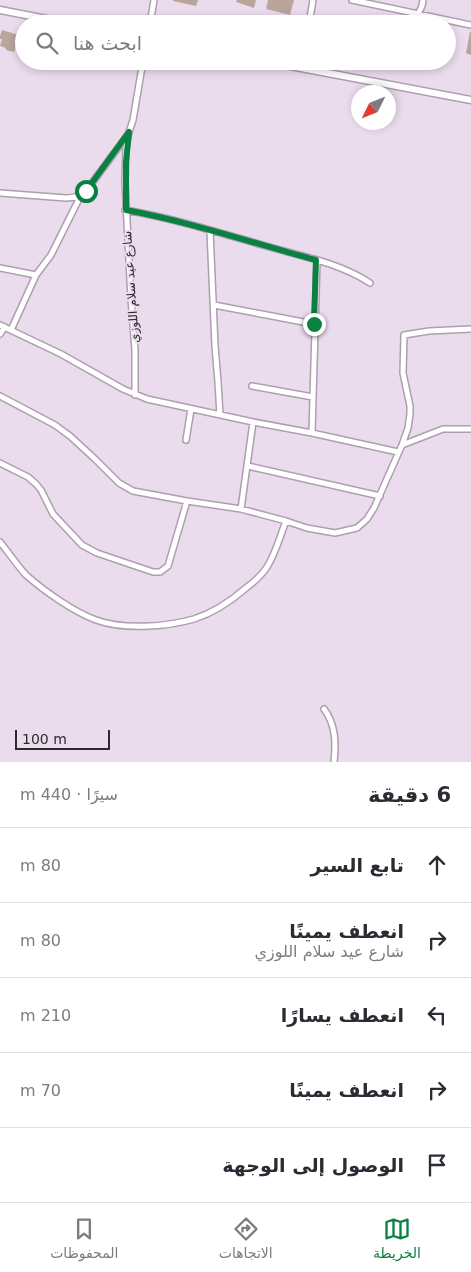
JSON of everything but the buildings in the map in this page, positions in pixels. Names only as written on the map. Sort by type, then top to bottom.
[{"type":"street","points":[[152,15],[154,0]]},
{"type":"street","points":[[310,15],[313,0]]},
{"type":"street","points":[[352,0],[423,15]]},
{"type":"street","points":[[418,14],[422,6],[422,0]]},
{"type":"street","points":[[0,10],[26,15]]},
{"type":"street","points":[[456,22],[471,25]]},
{"type":"street","name":"شارع عيد سلام اللوزي","points":[[134,395],[135,350],[125,169],[126,148],[141,70]]},
{"type":"street","points":[[326,70],[471,100]]},
{"type":"street","points":[[0,194],[66,198],[81,195],[86,191],[129,132]]},
{"type":"street","points":[[11,330],[36,275],[51,255],[81,195]]},
{"type":"street","points":[[126,210],[210,230],[316,260],[353,274],[370,284]]},
{"type":"street","points":[[210,230],[220,415]]},
{"type":"street","points":[[312,433],[316,260]]},
{"type":"street","points":[[0,268],[36,275]]},
{"type":"street","points":[[214,305],[314,324]]},
{"type":"street","points":[[0,334],[2,326],[61,354],[134,395],[156,402],[398,452]]},
{"type":"street","points":[[0,396],[55,425],[70,436],[119,483],[127,488],[137,492],[240,509],[307,528],[334,533],[356,528],[367,519],[380,496],[402,445],[408,428],[410,414],[403,373],[404,335],[429,331],[471,329]]},
{"type":"street","points":[[252,386],[313,397]]},
{"type":"street","points":[[186,440],[191,409]]},
{"type":"street","points":[[240,509],[248,466],[253,422]]},
{"type":"street","points":[[402,445],[444,429],[471,429]]},
{"type":"street","points":[[0,463],[28,476],[36,484],[53,514],[82,546],[153,572],[160,572],[168,566],[187,501]]},
{"type":"street","points":[[248,466],[380,496]]},
{"type":"street","points":[[0,542],[25,573],[36,583],[84,615],[111,624],[130,627],[166,625],[194,619],[208,613],[226,603],[249,586],[267,567],[286,521]]},
{"type":"street","points":[[324,709],[332,720],[336,745],[334,762]]},
{"type":"route","points":[[86,191],[129,132],[126,148],[126,210],[155,216],[316,260],[314,324]]}]
